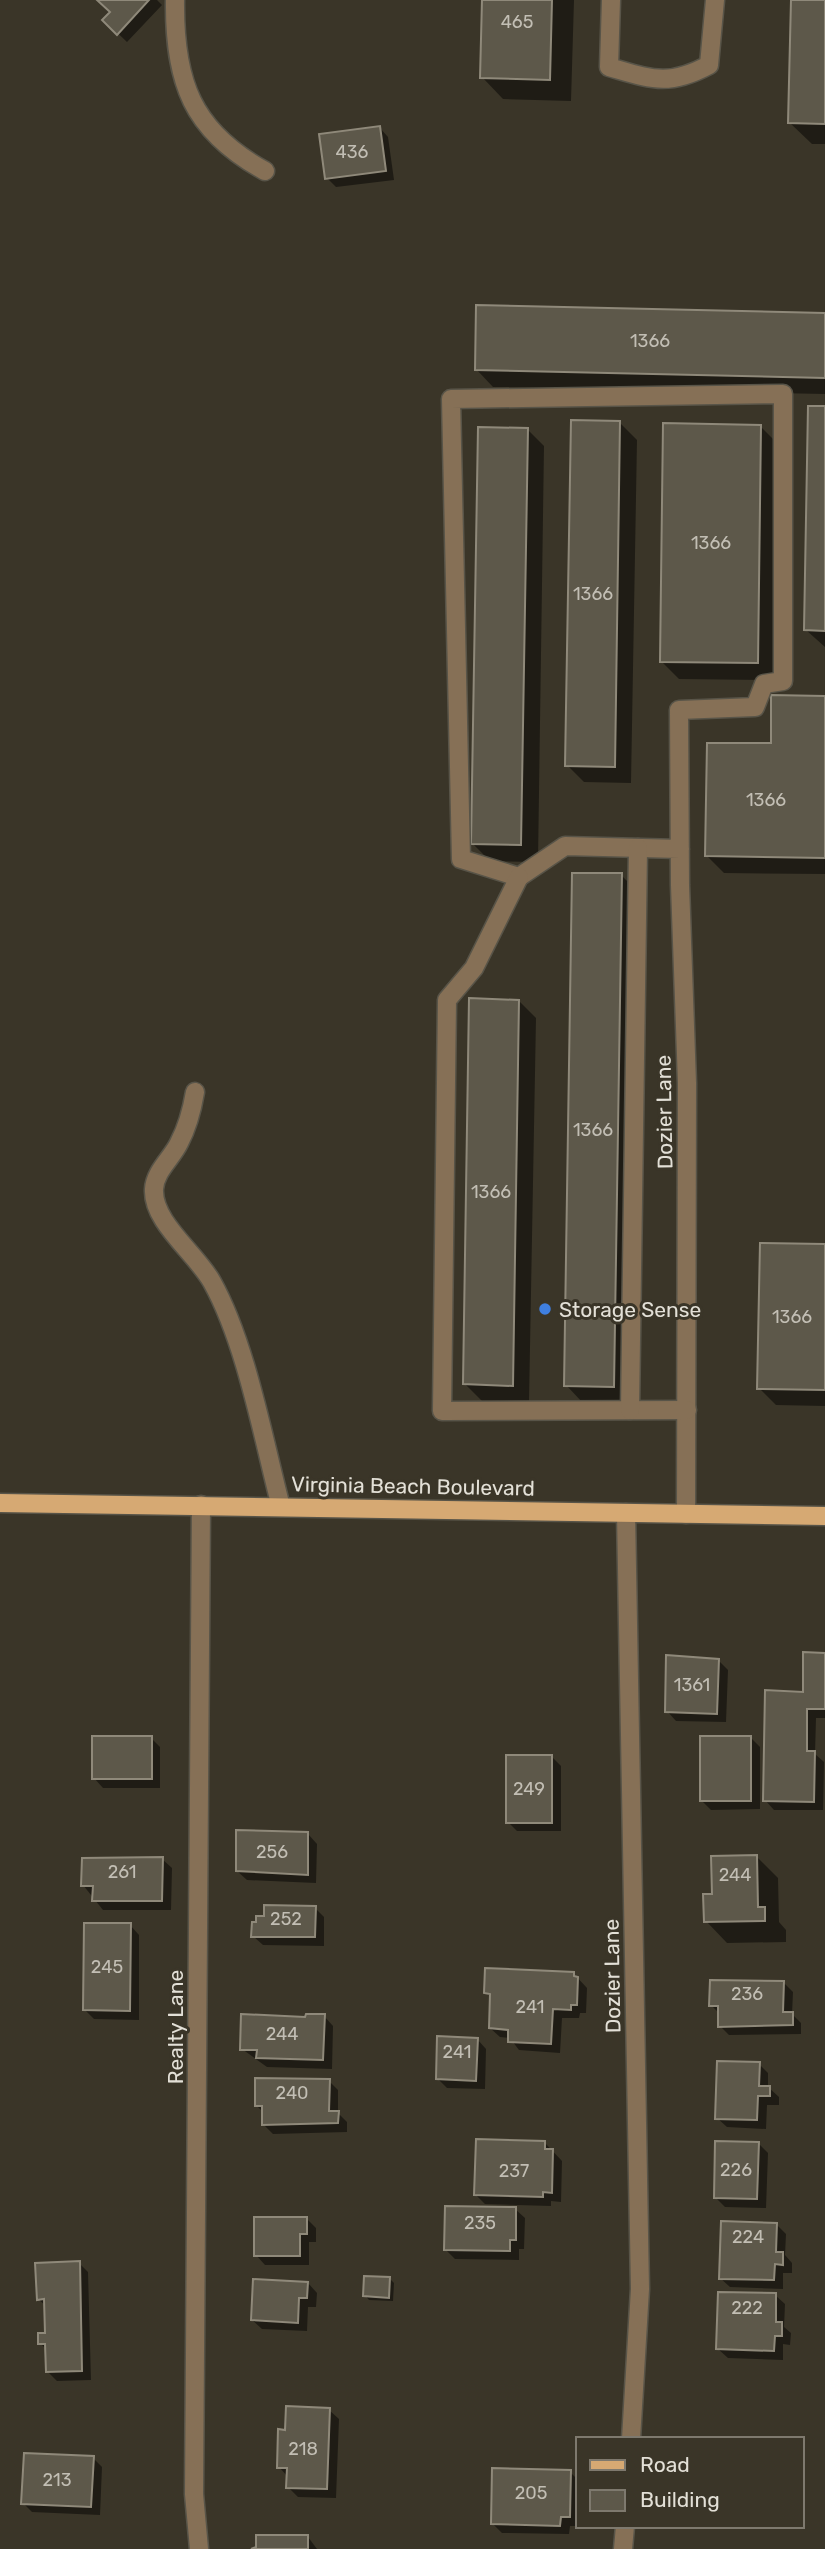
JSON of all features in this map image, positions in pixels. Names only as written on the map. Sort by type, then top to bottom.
[{"type":"main road","name":"Virginia Beach Boulevard","points":[[0,1503],[825,1516]]},
{"type":"street","points":[[175,0],[175,24],[190,102],[211,132],[239,157],[265,171]]},
{"type":"street","points":[[611,0],[609,67],[660,82],[687,77],[709,65],[715,0]]},
{"type":"street","name":"Dozier Lane","points":[[519,877],[461,859],[451,398],[783,394],[783,681],[764,684],[755,708],[679,710],[687,1083],[686,1514]]},
{"type":"street","points":[[680,849],[565,846],[519,877],[474,968],[447,1000],[442,1410],[687,1410]]},
{"type":"street","points":[[630,1410],[638,848]]},
{"type":"street","points":[[195,1092],[190,1117],[178,1145],[161,1169],[154,1187],[156,1207],[163,1222],[184,1242],[211,1281],[232,1325],[281,1507]]},
{"type":"street","name":"Realty Lane","points":[[199,2549],[194,2480],[201,1505]]},
{"type":"street","name":"Dozier Lane","points":[[626,1513],[640,2289],[631,2437]]},
{"type":"street","points":[[623,2549],[625,2528]]},
{"type":"building","points":[[97,0],[149,0],[117,35],[102,20],[110,12]]},
{"type":"building","points":[[482,0],[552,0],[550,80],[480,78]]},
{"type":"building","points":[[791,0],[825,0],[825,124],[788,123]]},
{"type":"building","points":[[380,126],[386,171],[325,179],[319,134]]},
{"type":"building","points":[[476,305],[825,313],[825,378],[475,370]]},
{"type":"building","points":[[808,406],[825,406],[825,631],[804,630]]},
{"type":"building","points":[[571,420],[620,421],[615,767],[565,766]]},
{"type":"building","points":[[663,423],[761,425],[758,663],[660,662]]},
{"type":"building","points":[[478,427],[528,428],[521,845],[471,844]]},
{"type":"building","points":[[771,695],[825,696],[825,858],[705,856],[707,743],[771,743]]},
{"type":"building","points":[[572,873],[622,873],[614,1387],[564,1386]]},
{"type":"building","points":[[469,998],[519,1000],[513,1386],[463,1384]]},
{"type":"building","points":[[760,1243],[825,1244],[825,1390],[757,1389]]},
{"type":"building","points":[[803,1652],[825,1653],[825,1709],[807,1709],[807,1751],[815,1751],[814,1802],[763,1801],[765,1690],[803,1692]]},
{"type":"building","points":[[666,1655],[719,1659],[717,1714],[665,1712]]},
{"type":"building","points":[[92,1736],[152,1736],[152,1779],[92,1779]]},
{"type":"building","points":[[700,1736],[751,1736],[751,1801],[700,1801]]},
{"type":"building","points":[[506,1755],[552,1755],[552,1823],[506,1823]]},
{"type":"building","points":[[236,1830],[308,1832],[308,1875],[236,1871]]},
{"type":"building","points":[[757,1855],[758,1907],[765,1907],[765,1921],[704,1922],[703,1894],[712,1894],[711,1856]]},
{"type":"building","points":[[163,1857],[162,1901],[92,1901],[93,1886],[81,1886],[82,1858]]},
{"type":"building","points":[[264,1905],[316,1906],[315,1937],[251,1937],[252,1922],[256,1922],[256,1916],[264,1916]]},
{"type":"building","points":[[84,1923],[131,1923],[130,2011],[83,2010]]},
{"type":"building","points":[[485,1968],[574,1972],[574,1976],[578,1977],[577,2005],[571,2005],[571,2010],[553,2009],[551,2044],[508,2042],[508,2030],[489,2028],[490,1994],[484,1993]]},
{"type":"building","points":[[710,1980],[784,1981],[783,2012],[793,2012],[793,2025],[718,2027],[718,2006],[709,2006]]},
{"type":"building","points":[[241,2014],[305,2017],[306,2014],[325,2014],[323,2060],[256,2058],[257,2050],[240,2050]]},
{"type":"building","points":[[437,2036],[478,2038],[476,2081],[436,2079]]},
{"type":"building","points":[[717,2061],[760,2062],[759,2086],[770,2086],[770,2096],[758,2096],[757,2120],[715,2119]]},
{"type":"building","points":[[255,2078],[330,2079],[329,2111],[339,2111],[338,2123],[262,2125],[262,2106],[255,2106]]},
{"type":"building","points":[[476,2139],[545,2141],[545,2149],[553,2149],[552,2193],[543,2192],[543,2197],[474,2195]]},
{"type":"building","points":[[715,2141],[759,2142],[757,2199],[714,2198]]},
{"type":"building","points":[[445,2206],[516,2207],[516,2240],[510,2240],[510,2251],[444,2250]]},
{"type":"building","points":[[254,2217],[307,2217],[307,2234],[300,2234],[300,2256],[254,2256]]},
{"type":"building","points":[[721,2221],[777,2223],[776,2252],[783,2252],[783,2265],[775,2264],[774,2280],[719,2279]]},
{"type":"building","points":[[80,2261],[82,2371],[46,2372],[45,2344],[38,2344],[38,2333],[45,2333],[44,2299],[37,2300],[35,2263]]},
{"type":"building","points":[[364,2276],[390,2277],[389,2298],[363,2296]]},
{"type":"building","points":[[253,2279],[308,2282],[307,2298],[299,2298],[298,2323],[251,2320]]},
{"type":"building","points":[[718,2292],[776,2293],[776,2322],[782,2322],[782,2336],[775,2336],[774,2351],[716,2349]]},
{"type":"building","points":[[286,2406],[330,2408],[327,2489],[286,2488],[287,2468],[277,2468],[278,2429],[285,2430]]},
{"type":"building","points":[[24,2453],[94,2456],[91,2507],[21,2504]]},
{"type":"building","points":[[492,2468],[571,2470],[570,2517],[561,2517],[560,2526],[491,2524]]},
{"type":"building","points":[[256,2535],[308,2535],[308,2549],[251,2549],[256,2547]]},
{"type":"place","name":"Storage Sense","points":[[545,1309]]}]
